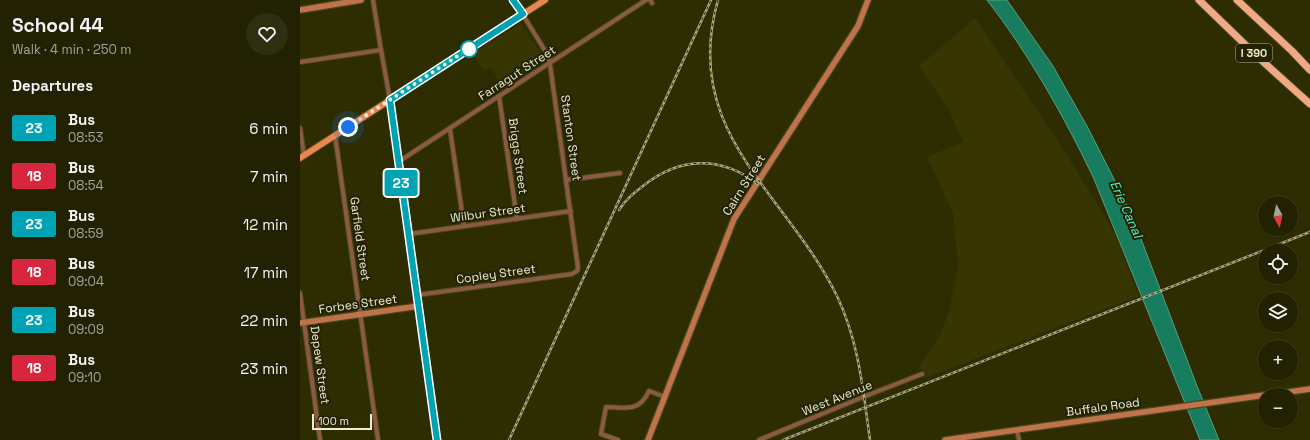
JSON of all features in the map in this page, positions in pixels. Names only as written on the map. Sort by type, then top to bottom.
[{"type":"highway","name":"I 390","points":[[1200,0],[1259,58],[1310,104]]},
{"type":"highway","name":"I 390","points":[[1237,0],[1292,51],[1310,70]]},
{"type":"main road","points":[[302,156],[545,0]]},
{"type":"street","points":[[300,10],[361,0]]},
{"type":"street","points":[[373,0],[380,50],[390,100],[437,440]]},
{"type":"street","points":[[513,0],[523,14]]},
{"type":"street","name":"Farragut Street","points":[[398,162],[646,0]]},
{"type":"street","name":"Cairn Street","points":[[648,440],[734,219],[858,26],[868,0]]},
{"type":"street","name":"Stanton Street","points":[[523,14],[548,53],[571,211],[578,268],[577,271]]},
{"type":"street","points":[[300,62],[380,50]]},
{"type":"street","name":"Briggs Street","points":[[499,96],[517,219]]},
{"type":"street","points":[[300,128],[302,156]]},
{"type":"street","points":[[450,129],[464,226]]},
{"type":"street","name":"Garfield Street","points":[[335,135],[378,440]]},
{"type":"street","points":[[566,180],[620,173]]},
{"type":"street","name":"Wilbur Street","points":[[409,234],[571,211]]},
{"type":"street","name":"Copley Street","points":[[417,294],[572,274],[577,271]]},
{"type":"street","name":"Depew Street","points":[[300,293],[302,323],[320,440]]},
{"type":"street","name":"Forbes Street","points":[[302,323],[419,306]]},
{"type":"street","name":"West Avenue","points":[[759,440],[922,374]]},
{"type":"street","name":"Buffalo Road","points":[[1298,391],[1310,389]]},
{"type":"street","points":[[618,440],[601,434],[606,407],[635,406],[643,401],[648,391],[665,397]]},
{"type":"street","name":"Buffalo Road","points":[[945,440],[1258,396]]},
{"type":"street","points":[[1017,430],[1019,440]]},
{"type":"shaded area","points":[[975,18],[1063,149],[1113,230],[1139,296],[925,378],[920,365],[939,337],[949,311],[958,267],[953,213],[927,157],[963,142],[949,110],[919,66]]},
{"type":"shaded area","points":[[521,23],[545,60],[503,87],[491,68],[484,72],[473,54]]},
{"type":"water","name":"Erie Canal","points":[[987,0],[1007,0],[1053,66],[1088,128],[1135,223],[1219,440],[1200,440],[1094,179],[1071,133],[1032,64]]},
{"type":"railway","points":[[509,440],[711,0]]},
{"type":"railway","points":[[718,0],[710,47],[713,88],[726,125],[744,159],[816,259],[837,296],[850,331],[859,366],[870,440]]},
{"type":"railway","points":[[619,210],[633,194],[657,176],[671,169],[685,165],[700,163],[714,164],[729,168],[758,184]]},
{"type":"railway","points":[[783,440],[1310,232]]},
{"type":"bus line","name":"23","points":[[437,440],[390,100],[523,14],[513,0]]},
{"type":"route","points":[[348,127],[470,48],[469,49]]}]
